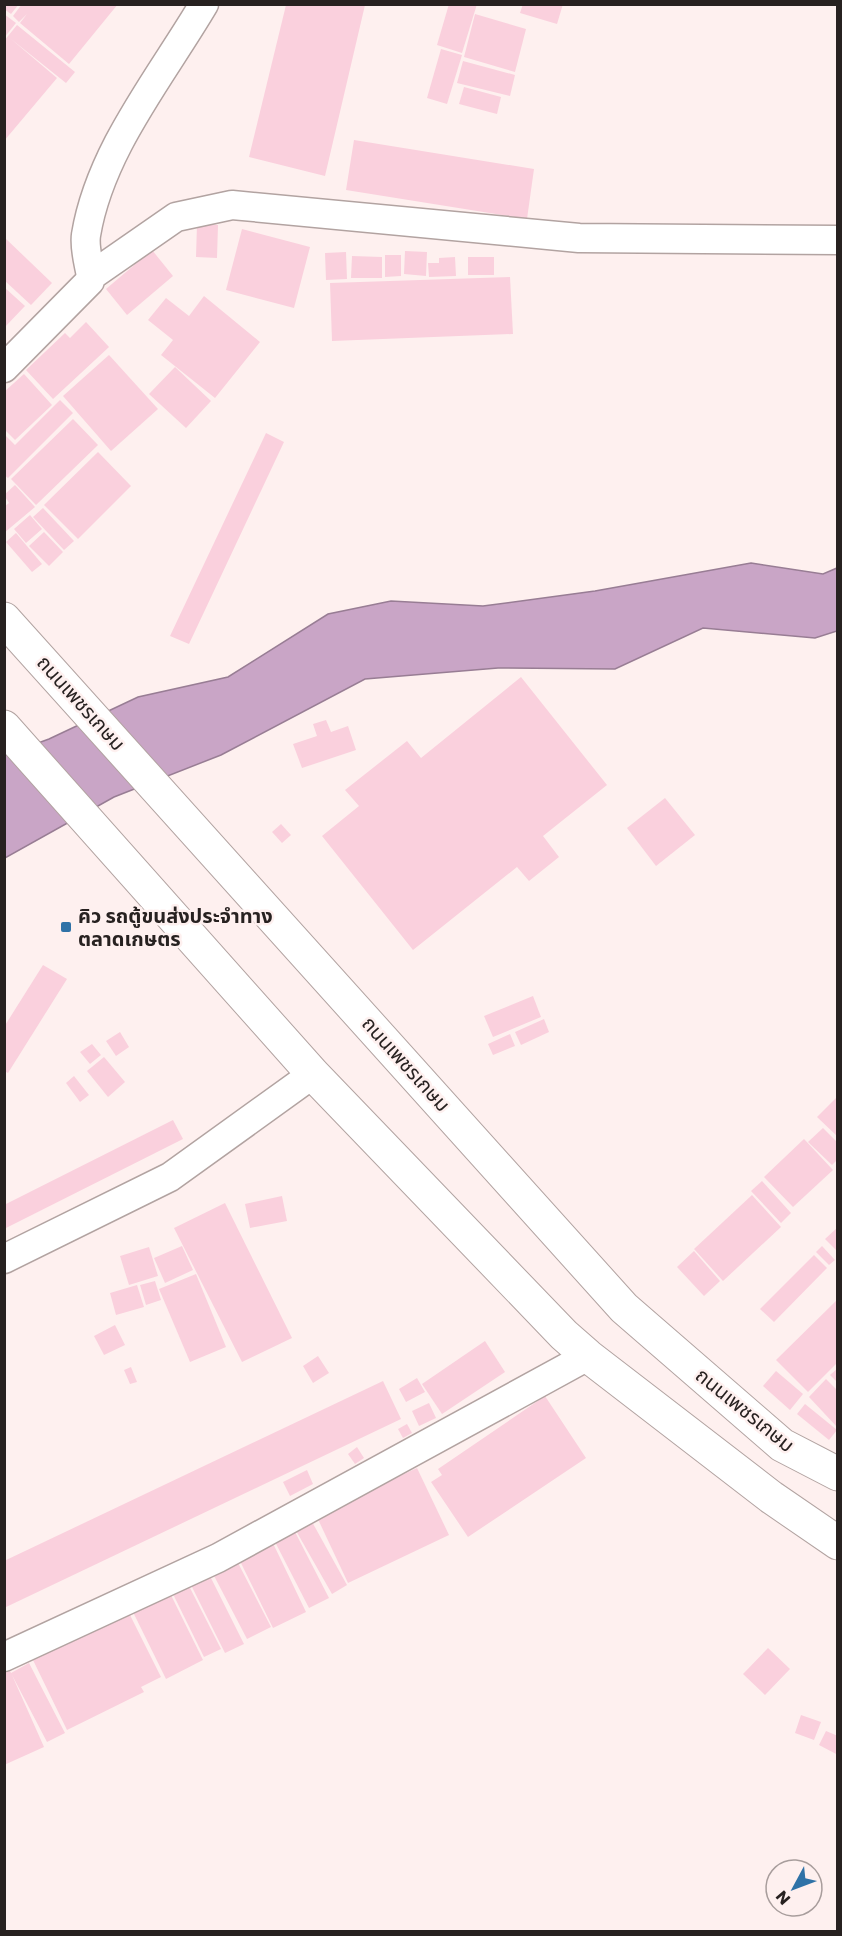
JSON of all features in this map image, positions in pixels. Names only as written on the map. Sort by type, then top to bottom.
[{"type":"main road","name":"ถนนเพชรเกษม","points":[[12,627],[183,814],[624,1308],[782,1444],[837,1474]]},
{"type":"main road","points":[[4,727],[313,1074],[564,1335],[771,1497],[837,1543]]},
{"type":"street","points":[[4,368],[90,281],[86,238],[97,193],[128,126],[204,4]]},
{"type":"street","points":[[91,276],[176,217],[232,205],[579,238],[837,240]]},
{"type":"street","points":[[4,1259],[170,1177],[313,1074]]},
{"type":"street","points":[[4,1657],[218,1558],[588,1356]]},
{"type":"shaded area","points":[[751,563],[823,574],[837,568],[837,631],[815,638],[703,628],[615,669],[498,668],[365,679],[221,755],[114,797],[5,858],[5,755],[49,739],[138,697],[228,677],[328,614],[391,601],[483,606],[595,591]]},
{"type":"building","points":[[4,4],[19,4],[11,14],[4,9]]},
{"type":"building","points":[[22,4],[118,4],[69,64],[20,23],[27,14],[19,22],[13,16]]},
{"type":"building","points":[[449,4],[477,4],[462,53],[437,45]]},
{"type":"building","points":[[523,4],[563,4],[557,24],[520,13]]},
{"type":"building","points":[[286,5],[365,5],[325,176],[249,157]]},
{"type":"building","points":[[4,14],[16,23],[4,38]]},
{"type":"building","points":[[475,14],[526,29],[515,72],[464,57]]},
{"type":"building","points":[[17,25],[75,72],[66,83],[11,39],[57,78],[4,141],[4,41]]},
{"type":"building","points":[[441,49],[462,55],[447,104],[427,98]]},
{"type":"building","points":[[463,61],[515,75],[510,96],[457,83]]},
{"type":"building","points":[[464,87],[501,97],[497,114],[459,104]]},
{"type":"building","points":[[354,140],[534,169],[527,219],[346,190]]},
{"type":"building","points":[[197,224],[218,225],[217,258],[196,257]]},
{"type":"building","points":[[242,229],[310,247],[294,308],[226,290]]},
{"type":"building","points":[[4,237],[52,283],[31,305],[4,280]]},
{"type":"building","points":[[152,250],[173,276],[127,315],[106,289]]},
{"type":"building","points":[[405,251],[427,252],[426,276],[404,274]]},
{"type":"building","points":[[346,252],[347,279],[326,280],[325,253]]},
{"type":"building","points":[[385,255],[401,255],[401,276],[385,277]]},
{"type":"building","points":[[352,256],[382,257],[382,278],[351,278]]},
{"type":"building","points":[[455,257],[456,276],[429,277],[428,263],[439,263],[439,258]]},
{"type":"building","points":[[468,257],[494,257],[494,275],[468,275]]},
{"type":"building","points":[[510,277],[513,334],[332,341],[330,283]]},
{"type":"building","points":[[4,287],[25,306],[4,328]]},
{"type":"building","points":[[204,296],[260,342],[215,398],[161,355],[173,340],[148,320],[166,298],[189,316]]},
{"type":"building","points":[[86,322],[109,347],[53,399],[26,370],[65,333],[70,338]]},
{"type":"building","points":[[109,355],[158,409],[111,451],[63,396]]},
{"type":"building","points":[[175,367],[211,401],[186,428],[149,394]]},
{"type":"building","points":[[24,374],[52,405],[15,440],[4,429],[4,392]]},
{"type":"building","points":[[60,400],[73,413],[8,478],[4,475],[4,434],[15,445]]},
{"type":"building","points":[[73,419],[98,445],[36,505],[11,479]]},
{"type":"building","points":[[266,433],[284,442],[189,644],[170,636]]},
{"type":"building","points":[[98,452],[131,486],[78,539],[44,505]]},
{"type":"building","points":[[15,485],[35,507],[4,533],[4,507],[9,503],[4,495]]},
{"type":"building","points":[[43,508],[74,541],[64,550],[33,517]]},
{"type":"building","points":[[30,515],[42,529],[26,543],[14,529]]},
{"type":"building","points":[[44,532],[63,552],[49,566],[29,546]]},
{"type":"building","points":[[16,533],[42,564],[32,572],[6,542]]},
{"type":"building","points":[[521,677],[607,785],[543,836],[559,857],[529,881],[517,867],[413,950],[322,836],[359,806],[345,790],[407,741],[421,758]]},
{"type":"building","points":[[326,720],[331,732],[348,726],[356,750],[302,768],[293,744],[317,736],[313,724]]},
{"type":"building","points":[[665,798],[695,835],[656,866],[627,828]]},
{"type":"building","points":[[281,824],[291,835],[282,843],[272,832]]},
{"type":"building","points":[[43,965],[67,979],[8,1073],[4,1071],[4,1027]]},
{"type":"building","points":[[533,996],[541,1017],[493,1037],[484,1016]]},
{"type":"building","points":[[544,1019],[549,1032],[521,1045],[515,1032]]},
{"type":"building","points":[[120,1032],[129,1047],[116,1056],[106,1041]]},
{"type":"building","points":[[510,1034],[515,1046],[493,1055],[488,1044]]},
{"type":"building","points":[[92,1044],[101,1055],[90,1064],[80,1052]]},
{"type":"building","points":[[104,1057],[125,1082],[108,1097],[87,1071]]},
{"type":"building","points":[[74,1076],[89,1095],[80,1102],[66,1083]]},
{"type":"building","points":[[838,1096],[838,1137],[817,1117]]},
{"type":"building","points":[[173,1120],[183,1139],[4,1229],[4,1205]]},
{"type":"building","points":[[823,1128],[838,1143],[838,1159],[832,1165],[808,1142]]},
{"type":"building","points":[[804,1139],[833,1170],[793,1207],[764,1177]]},
{"type":"building","points":[[762,1181],[791,1213],[781,1223],[751,1191]]},
{"type":"building","points":[[752,1195],[781,1227],[723,1281],[694,1249]]},
{"type":"building","points":[[282,1196],[287,1221],[250,1228],[245,1204]]},
{"type":"building","points":[[225,1203],[292,1338],[242,1362],[174,1228]]},
{"type":"building","points":[[838,1227],[838,1252],[825,1239]]},
{"type":"building","points":[[182,1246],[193,1270],[165,1283],[154,1258]]},
{"type":"building","points":[[822,1246],[835,1260],[829,1265],[816,1252]]},
{"type":"building","points":[[149,1247],[158,1276],[129,1285],[120,1256]]},
{"type":"building","points":[[694,1251],[720,1281],[704,1296],[677,1267]]},
{"type":"building","points":[[814,1255],[827,1268],[774,1322],[760,1309]]},
{"type":"building","points":[[196,1274],[226,1347],[190,1362],[159,1289]]},
{"type":"building","points":[[155,1281],[161,1300],[146,1305],[140,1285]]},
{"type":"building","points":[[137,1285],[144,1307],[116,1315],[110,1293]]},
{"type":"building","points":[[838,1299],[838,1362],[808,1392],[776,1360]]},
{"type":"building","points":[[115,1325],[125,1345],[104,1355],[94,1336]]},
{"type":"building","points":[[485,1341],[505,1372],[442,1414],[422,1384]]},
{"type":"building","points":[[318,1356],[329,1373],[313,1383],[303,1366]]},
{"type":"building","points":[[131,1367],[137,1382],[130,1384],[124,1370]]},
{"type":"building","points":[[838,1368],[838,1383],[830,1375]]},
{"type":"building","points":[[776,1371],[803,1394],[790,1410],[763,1386]]},
{"type":"building","points":[[417,1378],[425,1392],[406,1402],[399,1389]]},
{"type":"building","points":[[826,1379],[838,1391],[838,1428],[809,1397]]},
{"type":"building","points":[[383,1381],[401,1419],[4,1608],[4,1561]]},
{"type":"building","points":[[545,1396],[586,1458],[468,1537],[431,1482],[442,1475],[438,1469]]},
{"type":"building","points":[[429,1403],[436,1418],[419,1426],[412,1411]]},
{"type":"building","points":[[805,1404],[837,1430],[829,1440],[797,1414]]},
{"type":"building","points":[[407,1424],[412,1433],[403,1438],[398,1429]]},
{"type":"building","points":[[357,1447],[364,1458],[355,1464],[348,1454]]},
{"type":"building","points":[[417,1468],[449,1535],[348,1583],[316,1515]]},
{"type":"building","points":[[307,1470],[313,1484],[290,1496],[283,1482]]},
{"type":"building","points":[[311,1520],[347,1585],[332,1594],[295,1529]]},
{"type":"building","points":[[293,1528],[329,1598],[309,1608],[273,1538]]},
{"type":"building","points":[[270,1537],[306,1612],[273,1628],[236,1553]]},
{"type":"building","points":[[235,1557],[271,1627],[247,1639],[211,1570]]},
{"type":"building","points":[[208,1572],[244,1644],[225,1653],[189,1581]]},
{"type":"building","points":[[188,1584],[221,1649],[204,1657],[172,1592]]},
{"type":"building","points":[[169,1591],[203,1660],[166,1679],[132,1610]]},
{"type":"building","points":[[129,1613],[161,1677],[141,1687],[144,1692],[67,1730],[33,1660]]},
{"type":"building","points":[[768,1648],[790,1669],[765,1695],[743,1674]]},
{"type":"building","points":[[29,1663],[65,1733],[47,1742],[12,1675],[44,1747],[4,1765],[4,1668],[8,1667],[11,1673]]},
{"type":"building","points":[[801,1715],[821,1722],[814,1740],[795,1733]]},
{"type":"building","points":[[826,1731],[838,1736],[838,1755],[819,1745]]},
{"type":"place","name":"คิว รถตู้ขนส่งประจำทาง ตลาดเกษตร","points":[[66,927]]}]
